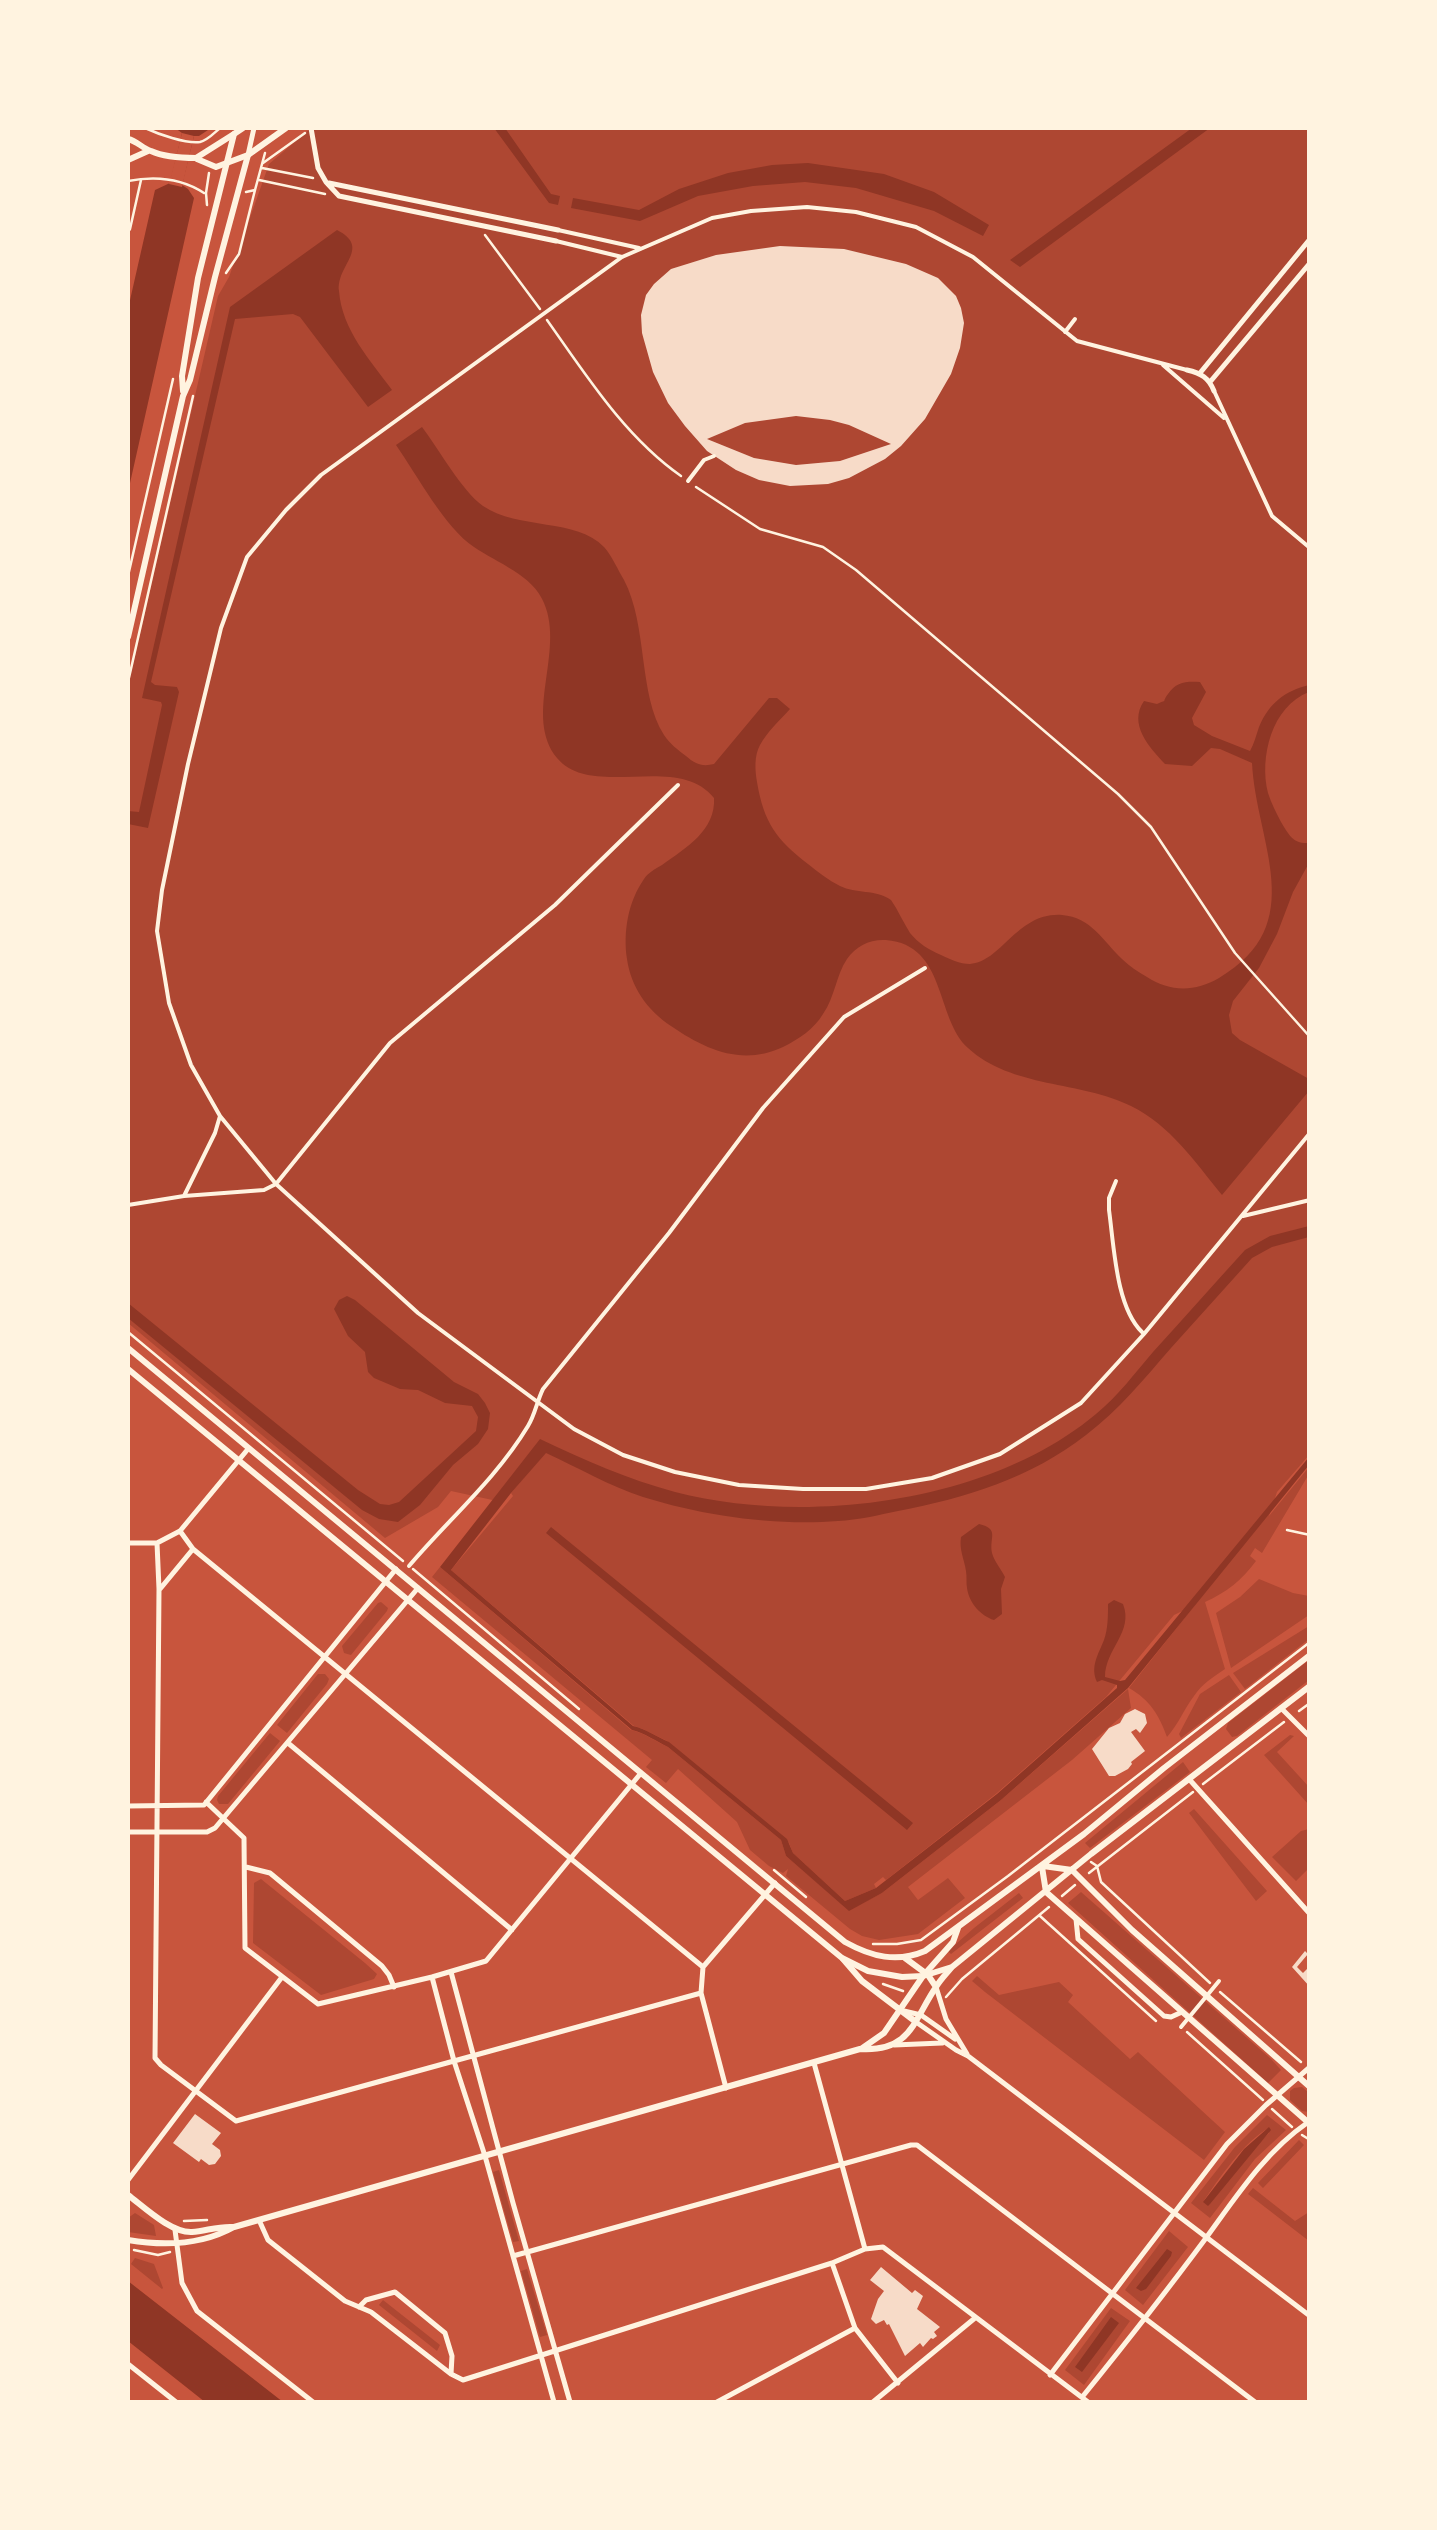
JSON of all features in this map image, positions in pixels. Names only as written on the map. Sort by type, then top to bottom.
[{"type":"main road","points":[[128,139],[148,151],[193,158],[210,166],[225,165],[248,156],[286,128]]},
{"type":"main road","points":[[183,396],[182,376],[198,278],[225,165],[238,130]]},
{"type":"main road","points":[[193,158],[238,130]]},
{"type":"main road","points":[[128,160],[148,151]]},
{"type":"main road","points":[[128,636],[183,396],[248,156]]},
{"type":"main road","points":[[128,1348],[845,1942],[868,1954],[905,1958],[926,1951],[1084,1834],[1310,1655]]},
{"type":"main road","points":[[128,1369],[842,1958],[862,1981],[919,2019]]},
{"type":"main road","points":[[128,2240],[176,2247],[234,2227],[860,2049],[890,2046],[919,2019],[936,1986],[952,1967],[1310,1686]]},
{"type":"main road","points":[[1042,1865],[1072,1870],[1132,1930],[1310,2087]]},
{"type":"main road","points":[[1042,1865],[1046,1892],[1309,2123]]},
{"type":"main road","points":[[860,2049],[884,2033],[953,1942],[958,1928]]},
{"type":"main road","points":[[842,1958],[868,1971],[902,1977],[952,1967]]},
{"type":"main road","points":[[905,1958],[936,1986]]},
{"type":"main road","points":[[128,2194],[175,2230],[234,2227]]},
{"type":"street","points":[[248,156],[254,128]]},
{"type":"street","points":[[311,128],[318,168],[338,196],[622,256]]},
{"type":"street","points":[[326,182],[639,248]]},
{"type":"street","points":[[1310,548],[1272,516],[1210,382],[1200,373],[1077,341],[973,257],[916,227],[856,212],[807,207],[712,218],[622,256],[542,312],[322,474],[248,557],[221,628],[188,764],[158,931],[169,1003],[190,1065],[220,1116],[276,1184],[418,1312],[574,1429],[623,1454],[675,1472],[739,1485],[866,1489],[932,1478],[1000,1454],[1081,1403],[1144,1334],[1310,1132]]},
{"type":"street","points":[[470,210],[478,224]]},
{"type":"street","points":[[1200,373],[1310,238]]},
{"type":"street","points":[[1210,382],[1310,263]]},
{"type":"street","points":[[1064,332],[1075,319]]},
{"type":"street","points":[[1158,362],[1228,421]]},
{"type":"street","points":[[688,481],[704,460],[714,456]]},
{"type":"street","points":[[128,1205],[264,1190],[276,1184],[390,1043],[555,905],[678,785]]},
{"type":"street","points":[[409,1566],[503,1462],[531,1421],[542,1389],[668,1234],[763,1108],[844,1017],[925,968]]},
{"type":"street","points":[[184,1196],[220,1116]]},
{"type":"street","points":[[1116,1181],[1108,1210],[1124,1306],[1132,1323],[1144,1334]]},
{"type":"street","points":[[1243,1216],[1310,1200]]},
{"type":"street","points":[[128,1543],[156,1543],[180,1531],[248,1448]]},
{"type":"street","points":[[180,1531],[193,1549],[704,1968]]},
{"type":"street","points":[[156,1543],[156,2058],[161,2065],[236,2121],[701,1993]]},
{"type":"street","points":[[159,1590],[193,1549]]},
{"type":"street","points":[[128,1806],[197,1806],[206,1802],[396,1569]]},
{"type":"street","points":[[128,1832],[207,1832],[224,1818],[418,1588]]},
{"type":"street","points":[[1281,1708],[1310,1737]]},
{"type":"street","points":[[288,1743],[512,1930]]},
{"type":"street","points":[[206,1802],[244,1838],[245,1948],[318,2004],[486,1961],[641,1773]]},
{"type":"street","points":[[1189,1779],[1310,1914]]},
{"type":"street","points":[[246,1866],[270,1873],[382,1966],[394,1987]]},
{"type":"street","points":[[726,2088],[701,1993],[704,1968],[774,1883]]},
{"type":"street","points":[[1076,1919],[1078,1939],[1164,2016],[1188,2017]]},
{"type":"street","points":[[451,1972],[570,2402]]},
{"type":"street","points":[[128,2180],[282,1977]]},
{"type":"street","points":[[432,1977],[554,2402]]},
{"type":"street","points":[[1183,2029],[1188,2017],[1210,1997],[1219,1981]]},
{"type":"street","points":[[936,1986],[943,2011],[968,2056]]},
{"type":"street","points":[[919,2019],[959,2042]]},
{"type":"street","points":[[919,2019],[944,2042],[968,2056],[1310,2316]]},
{"type":"street","points":[[890,2046],[944,2042]]},
{"type":"street","points":[[814,2063],[865,2249]]},
{"type":"street","points":[[1050,2375],[1227,2144],[1309,2068]]},
{"type":"street","points":[[259,2220],[268,2240],[345,2302],[371,2312],[463,2380],[865,2249],[883,2247],[1085,2400],[1248,2180],[1296,2130],[1309,2123]]},
{"type":"street","points":[[513,2256],[917,2146],[1255,2402]]},
{"type":"street","points":[[175,2230],[182,2283],[197,2311],[313,2402]]},
{"type":"street","points":[[832,2262],[855,2328],[898,2383]]},
{"type":"street","points":[[358,2307],[366,2300],[395,2292],[445,2333],[452,2356],[450,2374]]},
{"type":"street","points":[[873,2402],[975,2318]]},
{"type":"street","points":[[717,2402],[855,2328]]},
{"type":"street","points":[[128,2364],[176,2402]]},
{"type":"path","points":[[145,128],[193,142],[206,140],[218,129]]},
{"type":"path","points":[[311,128],[261,166],[258,180],[338,196]]},
{"type":"path","points":[[261,166],[326,182]]},
{"type":"path","points":[[128,232],[142,178]]},
{"type":"path","points":[[128,180],[183,183],[206,194],[208,215]]},
{"type":"path","points":[[222,280],[239,254],[255,190]]},
{"type":"path","points":[[478,224],[610,407],[659,461],[760,529],[823,547],[856,570],[1062,744],[1151,826],[1234,953],[1310,1038]]},
{"type":"path","points":[[128,576],[173,376]]},
{"type":"path","points":[[128,682],[196,384]]},
{"type":"path","points":[[128,1332],[587,1716]]},
{"type":"path","points":[[1287,1530],[1310,1535]]},
{"type":"path","points":[[861,1941],[876,1945],[921,1940],[1310,1642]]},
{"type":"path","points":[[962,1979],[1097,1866],[1310,1703]]},
{"type":"path","points":[[1087,1858],[1097,1866],[1101,1882],[1309,2068]]},
{"type":"path","points":[[766,1866],[807,1898]]},
{"type":"path","points":[[1008,1876],[1016,1886]]},
{"type":"path","points":[[1183,2029],[1310,2140]]},
{"type":"path","points":[[128,2249],[158,2255],[176,2247]]},
{"type":"shaded area","points":[[175,128],[211,128],[194,136],[182,185],[194,198],[128,492],[128,309],[155,190],[170,183],[182,133]]},
{"type":"shaded area","points":[[311,128],[1309,128],[1310,1454],[1277,1492],[1269,1516],[1309,1467],[1309,1474],[1262,1553],[1255,1548],[1250,1556],[1256,1561],[1251,1568],[1234,1585],[1205,1602],[1225,1669],[1197,1692],[1167,1737],[1153,1709],[1129,1688],[1195,1605],[1174,1615],[1106,1697],[997,1793],[886,1880],[883,1877],[874,1884],[876,1888],[845,1901],[793,1853],[789,1843],[667,1741],[634,1726],[451,1570],[527,1474],[497,1501],[451,1491],[438,1507],[385,1538],[128,1323],[128,686],[218,296],[229,277],[269,164]]},
{"type":"shaded area","points":[[494,128],[505,128],[551,194],[560,196],[558,205],[549,203]]},
{"type":"shaded area","points":[[1192,128],[1210,128],[1020,267],[1010,260]]},
{"type":"shaded area","points":[[808,163],[884,174],[934,192],[989,225],[983,236],[934,211],[856,188],[805,182],[698,196],[640,221],[571,208],[573,198],[639,210],[679,189],[728,173]]},
{"type":"shaded area","points":[[337,230],[352,243],[339,282],[345,319],[392,390],[368,407],[300,317],[293,314],[235,319],[151,682],[177,687],[179,692],[148,828],[128,824],[128,811],[139,812],[162,705],[142,698],[230,307]]},
{"type":"shaded area","points":[[422,427],[459,480],[483,506],[513,518],[579,532],[604,547],[632,598],[656,718],[666,738],[689,759],[702,765],[714,764],[769,698],[777,698],[790,709],[763,740],[756,758],[760,796],[773,829],[797,855],[831,881],[891,900],[917,940],[959,962],[981,961],[1033,921],[1062,915],[1089,925],[1131,966],[1174,988],[1210,983],[1247,957],[1264,933],[1271,907],[1272,880],[1252,763],[1211,748],[1192,766],[1165,764],[1142,735],[1138,718],[1144,701],[1157,704],[1178,685],[1200,682],[1206,692],[1192,718],[1194,725],[1250,751],[1273,705],[1292,691],[1309,685],[1309,692],[1296,699],[1277,721],[1265,764],[1272,804],[1292,838],[1309,843],[1309,863],[1277,934],[1259,968],[1233,1001],[1229,1015],[1232,1033],[1309,1079],[1309,1091],[1222,1195],[1181,1145],[1145,1114],[1111,1098],[1005,1070],[968,1048],[950,1019],[930,968],[906,945],[880,940],[855,950],[843,965],[827,1007],[815,1024],[795,1041],[768,1053],[725,1053],[684,1035],[662,1020],[636,988],[629,969],[628,918],[648,875],[690,845],[705,829],[714,798],[698,785],[679,778],[591,776],[572,770],[557,758],[544,723],[550,642],[544,603],[523,577],[463,538],[432,500],[396,445]]},
{"type":"shaded area","points":[[1309,1226],[1309,1237],[1272,1247],[1252,1258],[1131,1394],[1098,1425],[1065,1450],[1020,1475],[948,1500],[861,1518],[765,1521],[643,1497],[546,1453],[451,1570],[633,1726],[669,1742],[787,1839],[793,1853],[845,1901],[876,1888],[997,1794],[1117,1688],[1102,1680],[1097,1682],[1094,1671],[1106,1631],[1108,1604],[1114,1600],[1123,1604],[1125,1614],[1105,1677],[1120,1681],[1125,1680],[1309,1457],[1309,1465],[1128,1688],[1001,1800],[882,1893],[849,1911],[786,1856],[781,1840],[668,1747],[632,1730],[440,1567],[540,1439],[675,1492],[781,1507],[895,1499],[951,1487],[1004,1469],[1053,1444],[1104,1407],[1245,1250],[1270,1236]]},
{"type":"shaded area","points":[[347,1296],[454,1382],[478,1394],[490,1413],[488,1429],[478,1444],[453,1465],[420,1505],[398,1522],[379,1519],[362,1510],[128,1318],[128,1303],[358,1490],[380,1504],[389,1505],[399,1502],[476,1431],[478,1417],[472,1406],[445,1403],[418,1390],[400,1389],[374,1378],[368,1372],[365,1352],[348,1336],[334,1309]]},
{"type":"shaded area","points":[[979,1524],[992,1531],[992,1553],[1005,1577],[1001,1589],[1002,1614],[994,1620],[976,1608],[967,1588],[961,1537]]},
{"type":"shaded area","points":[[551,1527],[913,1823],[907,1830],[546,1533]]},
{"type":"shaded area","points":[[440,1567],[631,1730],[668,1747],[781,1840],[786,1856],[849,1910],[882,1893],[1001,1800],[1128,1689],[1131,1708],[1072,1760],[908,1887],[918,1900],[948,1878],[965,1898],[918,1934],[879,1940],[850,1929],[786,1876],[788,1869],[783,1873],[769,1866],[750,1850],[737,1822],[678,1769],[666,1783],[646,1767],[652,1760],[432,1577]]},
{"type":"shaded area","points":[[1259,1579],[1309,1596],[1309,1615],[1231,1668],[1216,1613]]},
{"type":"shaded area","points":[[381,1602],[387,1611],[351,1655],[344,1653],[342,1646]]},
{"type":"shaded area","points":[[1309,1626],[1309,1639],[1245,1689],[1233,1673]]},
{"type":"shaded area","points":[[1309,1660],[1309,1680],[1232,1737],[1226,1729],[1228,1723]]},
{"type":"shaded area","points":[[318,1674],[325,1674],[327,1684],[287,1733],[277,1725]]},
{"type":"shaded area","points":[[1229,1675],[1241,1692],[1181,1738],[1179,1734],[1200,1694]]},
{"type":"shaded area","points":[[270,1733],[280,1741],[228,1804],[219,1804],[218,1796]]},
{"type":"shaded area","points":[[1294,1736],[1277,1752],[1309,1787],[1309,1805],[1264,1755]]},
{"type":"shaded area","points":[[1183,1762],[1190,1772],[1090,1848],[1085,1843]]},
{"type":"shaded area","points":[[1194,1809],[1267,1891],[1256,1901],[1189,1813]]},
{"type":"shaded area","points":[[1309,1829],[1309,1868],[1296,1881],[1272,1857],[1301,1831]]},
{"type":"shaded area","points":[[261,1879],[365,1963],[377,1974],[374,1979],[321,1995],[253,1943],[254,1883]]},
{"type":"shaded area","points":[[1081,1892],[1281,2070],[1268,2083],[1068,1903]]},
{"type":"shaded area","points":[[1019,1893],[1023,1898],[951,1954],[948,1951],[974,1928]]},
{"type":"shaded area","points":[[977,1976],[999,1995],[1059,1982],[1073,1995],[1068,2002],[1130,2059],[1138,2052],[1225,2132],[1204,2160],[985,1992],[972,1981]]},
{"type":"shaded area","points":[[1302,2087],[1309,2093],[1309,2112],[1290,2100],[1290,2091]]},
{"type":"shaded area","points":[[1267,2115],[1286,2130],[1255,2159],[1210,2218],[1191,2203],[1235,2147]],"holes":[[[1269,2128],[1269,2133],[1203,2202],[1242,2151]]]},
{"type":"shaded area","points":[[1269,2127],[1271,2130],[1210,2204],[1203,2202],[1244,2149]]},
{"type":"shaded area","points":[[1299,2140],[1304,2145],[1263,2188],[1258,2183]]},
{"type":"shaded area","points":[[499,2170],[519,2241],[513,2242],[493,2172]]},
{"type":"shaded area","points":[[1253,2188],[1295,2221],[1309,2212],[1309,2241],[1248,2194]]},
{"type":"shaded area","points":[[135,2213],[154,2225],[156,2236],[128,2232],[128,2218]]},
{"type":"shaded area","points":[[1169,2231],[1188,2247],[1143,2305],[1125,2290]]},
{"type":"shaded area","points":[[1167,2249],[1171,2256],[1146,2289],[1136,2288]]},
{"type":"shaded area","points":[[135,2258],[154,2264],[162,2289],[131,2264]]},
{"type":"shaded area","points":[[527,2269],[547,2335],[540,2337],[521,2271]]},
{"type":"shaded area","points":[[128,2281],[283,2402],[205,2402],[128,2341]]},
{"type":"shaded area","points":[[383,2300],[440,2345],[437,2351],[379,2305]]},
{"type":"shaded area","points":[[1111,2308],[1130,2321],[1084,2385],[1065,2370]]},
{"type":"shaded area","points":[[1111,2317],[1119,2323],[1082,2372],[1075,2367]]},
{"type":"pier","points":[[182,133],[194,136],[182,187],[169,184]]},
{"type":"building","points":[[780,246],[844,249],[906,264],[938,278],[956,296],[964,323],[951,374],[925,419],[901,446],[849,478],[828,484],[790,486],[759,480],[707,451],[668,403],[653,372],[641,315],[646,295],[671,269],[716,255]],"holes":[[[796,416],[830,420],[891,444],[840,461],[796,465],[754,458],[707,439],[745,423]]]},
{"type":"building","points":[[1135,1709],[1145,1714],[1147,1723],[1140,1733],[1136,1729],[1131,1732],[1145,1751],[1128,1769],[1109,1776],[1092,1749],[1109,1728]]},
{"type":"building","points":[[1305,1951],[1308,1954],[1297,1967],[1303,1973],[1307,1969],[1310,1972],[1310,1987],[1292,1967]]},
{"type":"building","points":[[195,2114],[221,2133],[212,2144],[221,2156],[215,2164],[201,2159],[199,2162],[173,2143]]},
{"type":"building","points":[[881,2267],[912,2293],[915,2290],[923,2296],[917,2309],[940,2327],[934,2332],[937,2336],[923,2347],[920,2343],[905,2356],[889,2324],[884,2320],[876,2324],[871,2319],[884,2291],[870,2280]]}]
